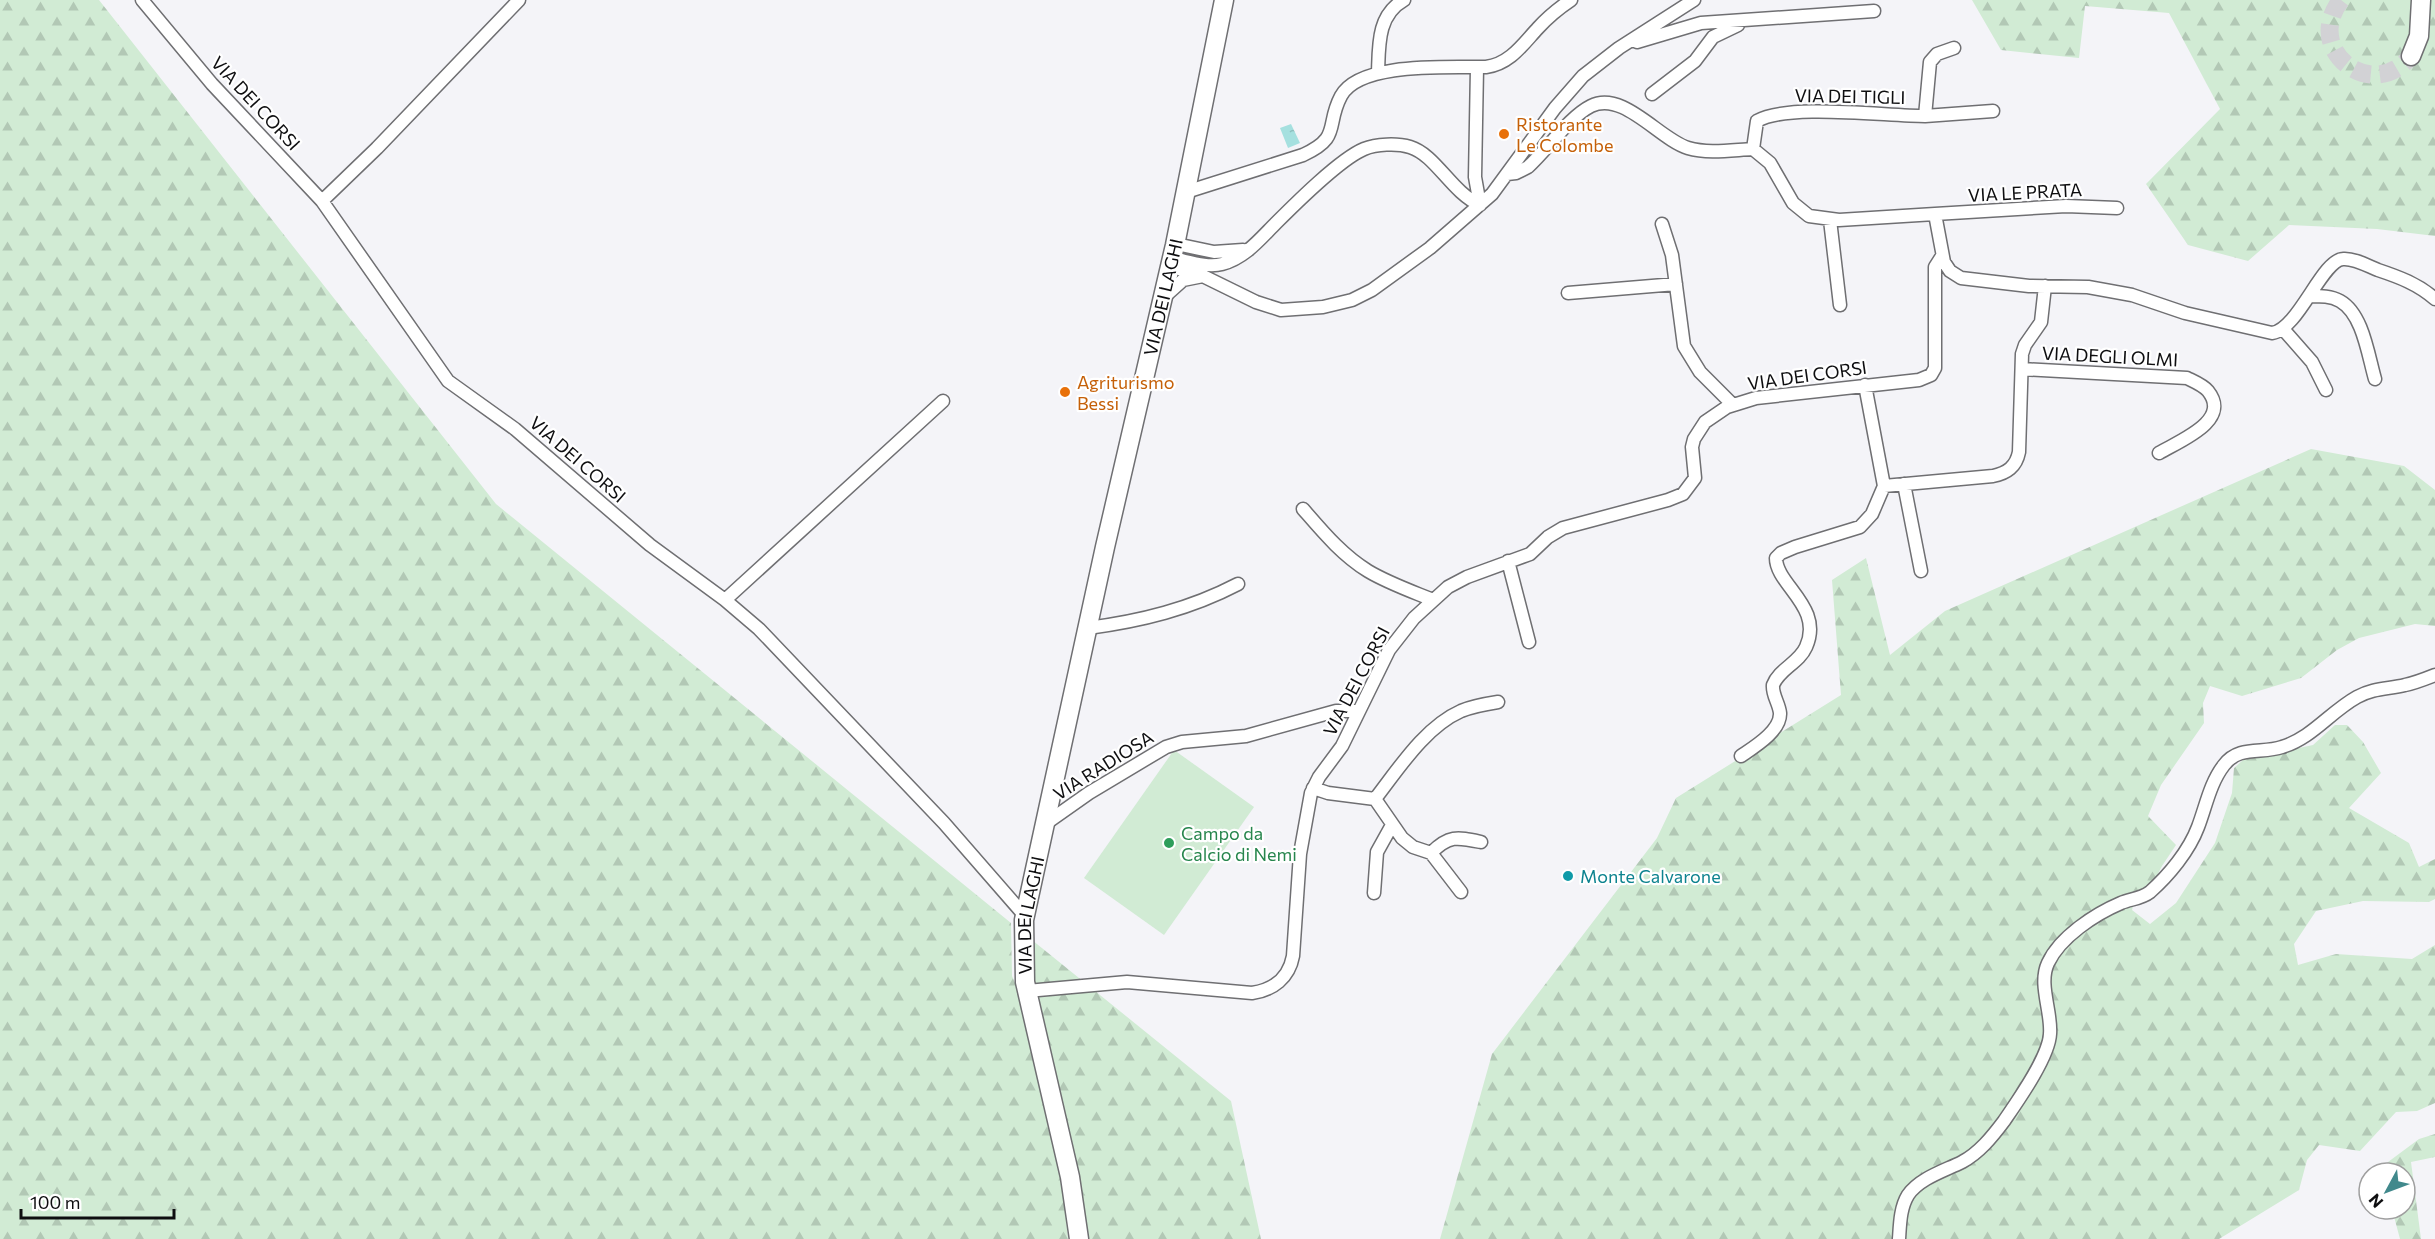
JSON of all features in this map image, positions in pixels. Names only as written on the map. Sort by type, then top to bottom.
[{"type":"main road","name":"VIA DEI LAGHI","points":[[1079,1239],[1070,1177],[1027,992],[1023,951],[1025,916],[1173,256],[1224,0]]},
{"type":"main road","points":[[2413,53],[2419,36],[2421,0]]},
{"type":"street","name":"VIA DEI CORSI","points":[[142,0],[212,84],[322,201],[448,381],[510,424],[650,545],[725,600],[784,654],[952,831],[1025,916]]},
{"type":"street","points":[[322,201],[378,148],[519,0]]},
{"type":"street","points":[[1378,73],[1379,43],[1383,26],[1389,13],[1404,0]]},
{"type":"street","points":[[1186,192],[1295,158],[1318,148],[1330,134],[1338,101],[1345,90],[1359,80],[1378,73],[1405,70],[1495,66],[1510,57],[1548,19],[1571,0]]},
{"type":"street","points":[[1173,256],[1203,276],[1274,309],[1298,310],[1338,304],[1365,294],[1430,248],[1495,191],[1567,93],[1583,76],[1619,48],[1694,0]]},
{"type":"street","points":[[1619,48],[1693,25],[1874,11]]},
{"type":"street","points":[[1652,94],[1690,65],[1720,32],[1750,20]]},
{"type":"street","points":[[1693,25],[1706,45]]},
{"type":"street","name":"VIA DEI TIGLI","points":[[1753,149],[1754,127],[1757,121],[1778,114],[1832,112],[1924,116],[1930,63],[1937,54],[1954,48]]},
{"type":"street","points":[[1477,68],[1475,177],[1480,205]]},
{"type":"street","points":[[1507,174],[1516,173],[1528,167],[1579,115],[1603,102],[1632,112],[1671,140],[1690,148],[1704,151],[1753,149]]},
{"type":"street","points":[[1924,116],[1993,111]]},
{"type":"street","points":[[1173,256],[1207,265],[1222,264],[1241,256],[1323,180],[1357,152],[1372,146],[1411,147],[1430,161],[1462,195],[1480,205]]},
{"type":"street","name":"VIA LE PRATA","points":[[1753,149],[1770,163],[1799,210],[1815,219],[2066,206],[2117,208]]},
{"type":"street","points":[[1935,214],[1942,256],[1950,271],[1965,279],[2088,287],[2132,295],[2185,314],[2269,333],[2276,333],[2283,328],[2311,296],[2331,265],[2342,259],[2358,262],[2405,280],[2422,288],[2435,299]]},
{"type":"street","points":[[1830,220],[1840,305]]},
{"type":"street","points":[[1662,224],[1672,255],[1682,337],[1688,355],[1709,382],[1733,405]]},
{"type":"street","name":"VIA DEI CORSI","points":[[1027,992],[1127,982],[1252,993],[1275,985],[1288,971],[1293,956],[1300,854],[1313,788],[1339,751],[1376,674],[1394,643],[1414,618],[1454,583],[1533,552],[1548,537],[1563,528],[1683,494],[1695,478],[1692,447],[1696,435],[1706,422],[1733,405],[1756,398],[1927,378],[1934,372],[1935,271],[1937,261],[1942,256]]},
{"type":"street","points":[[1163,298],[1183,280],[1203,276]]},
{"type":"street","points":[[1568,293],[1676,284]]},
{"type":"street","points":[[1884,486],[1993,476],[2012,468],[2019,452],[2024,349],[2042,318],[2045,286]]},
{"type":"street","points":[[2311,296],[2333,298],[2349,308],[2359,328],[2375,379]]},
{"type":"street","points":[[2283,328],[2312,362],[2326,390]]},
{"type":"street","name":"VIA DEGLI OLMI","points":[[2022,369],[2187,378],[2208,391],[2214,406],[2212,417],[2203,427],[2159,453]]},
{"type":"street","points":[[1741,756],[1768,735],[1778,722],[1779,712],[1773,685],[1777,677],[1803,653],[1809,639],[1806,611],[1779,570],[1776,558],[1790,549],[1860,527],[1870,517],[1884,486],[1865,385]]},
{"type":"street","points":[[725,600],[943,401]]},
{"type":"street","points":[[1905,484],[1922,571]]},
{"type":"street","points":[[1303,509],[1334,543],[1357,563],[1392,583],[1433,600]]},
{"type":"street","points":[[1508,561],[1529,642]]},
{"type":"street","points":[[1088,628],[1185,608],[1238,584]]},
{"type":"street","points":[[1899,1239],[1902,1212],[1910,1193],[1930,1177],[1968,1158],[1986,1143],[2008,1115],[2041,1062],[2051,1033],[2045,977],[2049,961],[2056,950],[2082,927],[2118,905],[2147,894],[2165,878],[2194,838],[2213,784],[2228,761],[2241,752],[2271,750],[2295,742],[2317,728],[2341,707],[2364,694],[2380,688],[2411,684],[2435,675]]},
{"type":"street","points":[[1375,799],[1421,742],[1443,722],[1463,710],[1498,702]]},
{"type":"street","name":"VIA RADIOSA","points":[[1045,824],[1116,776],[1166,747],[1182,742],[1246,736],[1336,711],[1359,711]]},
{"type":"street","points":[[1313,788],[1328,793],[1375,799],[1392,825],[1409,844],[1431,853],[1461,892]]},
{"type":"street","points":[[1374,893],[1377,852],[1392,825]]},
{"type":"street","points":[[1431,853],[1450,839],[1481,842]]},
{"type":"green space","points":[[0,0],[99,0],[496,504],[1011,923],[1012,976],[1018,990],[1062,1180],[1068,1239],[0,1239]]},
{"type":"green space","points":[[1972,0],[2435,0],[2435,236],[2377,229],[2289,225],[2248,261],[2188,245],[2146,184],[2220,109],[2169,13],[2085,6],[2079,58],[2001,50]]},
{"type":"green space","points":[[2311,449],[2404,466],[2435,490],[2435,626],[2415,624],[2359,638],[2337,650],[2301,678],[2242,696],[2210,686],[2203,703],[2204,723],[2161,785],[2148,816],[2176,845],[2151,887],[2136,895],[2132,910],[2150,924],[2176,903],[2215,843],[2232,793],[2234,768],[2243,760],[2313,745],[2335,725],[2347,725],[2363,742],[2381,773],[2349,808],[2409,843],[2419,867],[2435,859],[2435,899],[2429,902],[2363,901],[2316,911],[2294,944],[2298,965],[2336,954],[2412,959],[2435,945],[2435,1103],[2417,1111],[2396,1112],[2360,1151],[2319,1145],[2307,1160],[2299,1190],[2219,1239],[1440,1239],[1492,1054],[1657,838],[1676,798],[1841,695],[1832,580],[1866,558],[1890,655],[1945,611]]},
{"type":"green space","name":"Campo da Calcio di Nemi","points":[[1174,750],[1254,807],[1164,935],[1084,878]]},
{"type":"green space","points":[[1032,940],[1231,1101],[1261,1239],[1087,1239],[1075,1159],[1035,1008]]},
{"type":"green space","points":[[2435,1134],[2435,1157],[2416,1161],[2389,1161],[2419,1139]]},
{"type":"green space","points":[[2417,1208],[2421,1239],[2400,1239],[2395,1221],[2417,1221]]},
{"type":"water","points":[[1291,124],[1300,143],[1288,148],[1280,128]]},
{"type":"tunnel","points":[[2341,0],[2331,19],[2330,37],[2336,52],[2347,65],[2361,73],[2378,75],[2395,69],[2411,56]]},
{"type":"place","name":"Ristorante Le Colombe","points":[[1504,134]]},
{"type":"place","name":"Agriturismo Bessi","points":[[1065,392]]},
{"type":"place","name":"Campo da Calcio di Nemi","points":[[1169,843]]},
{"type":"place","name":"Monte Calvarone","points":[[1568,876]]}]
